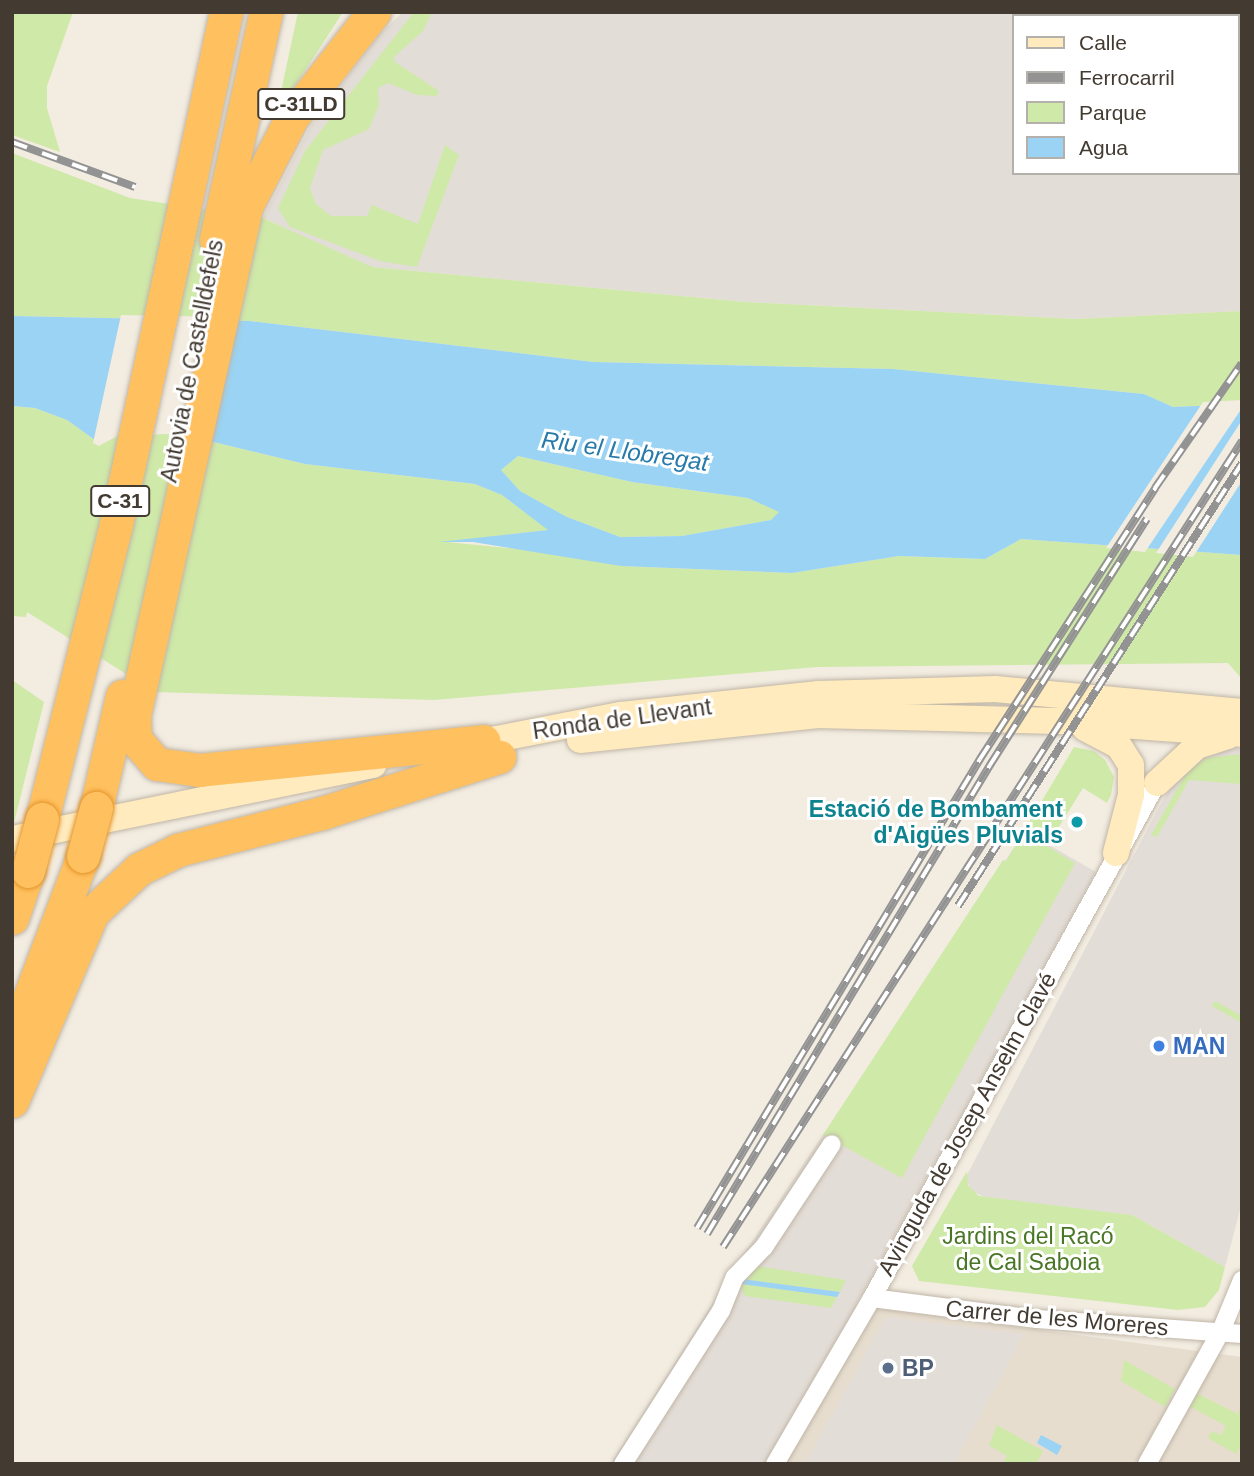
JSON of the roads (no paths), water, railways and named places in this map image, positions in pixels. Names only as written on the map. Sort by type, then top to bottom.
[{"type":"highway","name":"Autovia de Castelldefels","points":[[20,861],[42,819],[74,702],[226,12]]},
{"type":"highway","name":"Autovia de Castelldefels","points":[[127,713],[202,307],[266,12]]},
{"type":"highway","name":"C-31LD","points":[[202,307],[224,248],[292,117],[374,12]]},
{"type":"highway","points":[[246,207],[127,713],[135,739],[147,758],[175,769],[491,749]]},
{"type":"highway","name":"C-31","points":[[12,1043],[83,856],[127,713]]},
{"type":"highway","points":[[12,1101],[92,914],[139,869],[177,850],[322,813],[491,749]]},
{"type":"highway","name":"C-31","points":[[12,918],[20,861]]},
{"type":"main road","name":"Ronda de Llevant","points":[[20,861],[491,749],[621,715],[819,694],[995,689],[1140,700],[1241,726]]},
{"type":"main road","points":[[1140,700],[1161,728],[1166,754],[1157,783]]},
{"type":"main road","name":"Ronda de Llevant","points":[[12,839],[491,749],[817,715],[1067,721],[1161,728],[1241,726]]},
{"type":"main road","points":[[1067,721],[1113,741],[1131,765],[1131,795],[1116,853]]},
{"type":"main road","points":[[1157,783],[1197,746],[1241,726]]},
{"type":"street","name":"Avinguda de Josep Anselm Clavé","points":[[775,1464],[872,1298],[1157,783]]},
{"type":"street","points":[[623,1464],[721,1311],[735,1277],[764,1247],[832,1144]]},
{"type":"street","points":[[1147,1464],[1221,1331],[1242,1280]]},
{"type":"street","name":"Carrer de les Moreres","points":[[872,1298],[1037,1319],[1242,1334]]},
{"type":"water","name":"Riu el Llobregat","points":[[12,316],[249,321],[593,362],[893,369],[1144,394],[1173,407],[1242,404],[1242,555],[1021,539],[985,559],[899,556],[792,573],[621,566],[473,542],[439,542],[548,530],[502,495],[475,484],[305,464],[168,431],[116,433],[99,443],[67,420],[35,408],[12,406]],"holes":[[[518,456],[632,482],[748,498],[779,512],[771,520],[682,536],[620,537],[567,517],[520,491],[501,470]]]},
{"type":"water","points":[[742,1279],[840,1292],[837,1297],[741,1284]]},
{"type":"water","points":[[1041,1435],[1062,1446],[1057,1455],[1037,1443]]},
{"type":"railway","points":[[12,142],[135,187]]},
{"type":"railway","points":[[697,1228],[980,759],[1155,488],[1242,363]]},
{"type":"railway","points":[[723,1247],[1242,441]]},
{"type":"railway","points":[[958,906],[1242,463]]},
{"type":"railway","points":[[707,1234],[990,765],[1147,519]]},
{"type":"place","name":"Estació de Bombament d'Aigües Pluvials","points":[[1077,822]]},
{"type":"place","name":"MAN","points":[[1159,1046]]},
{"type":"place","name":"BP","points":[[888,1368]]},
{"type":"park label","name":"Jardins del Racó de Cal Saboia","points":[[1028,1249]]}]
